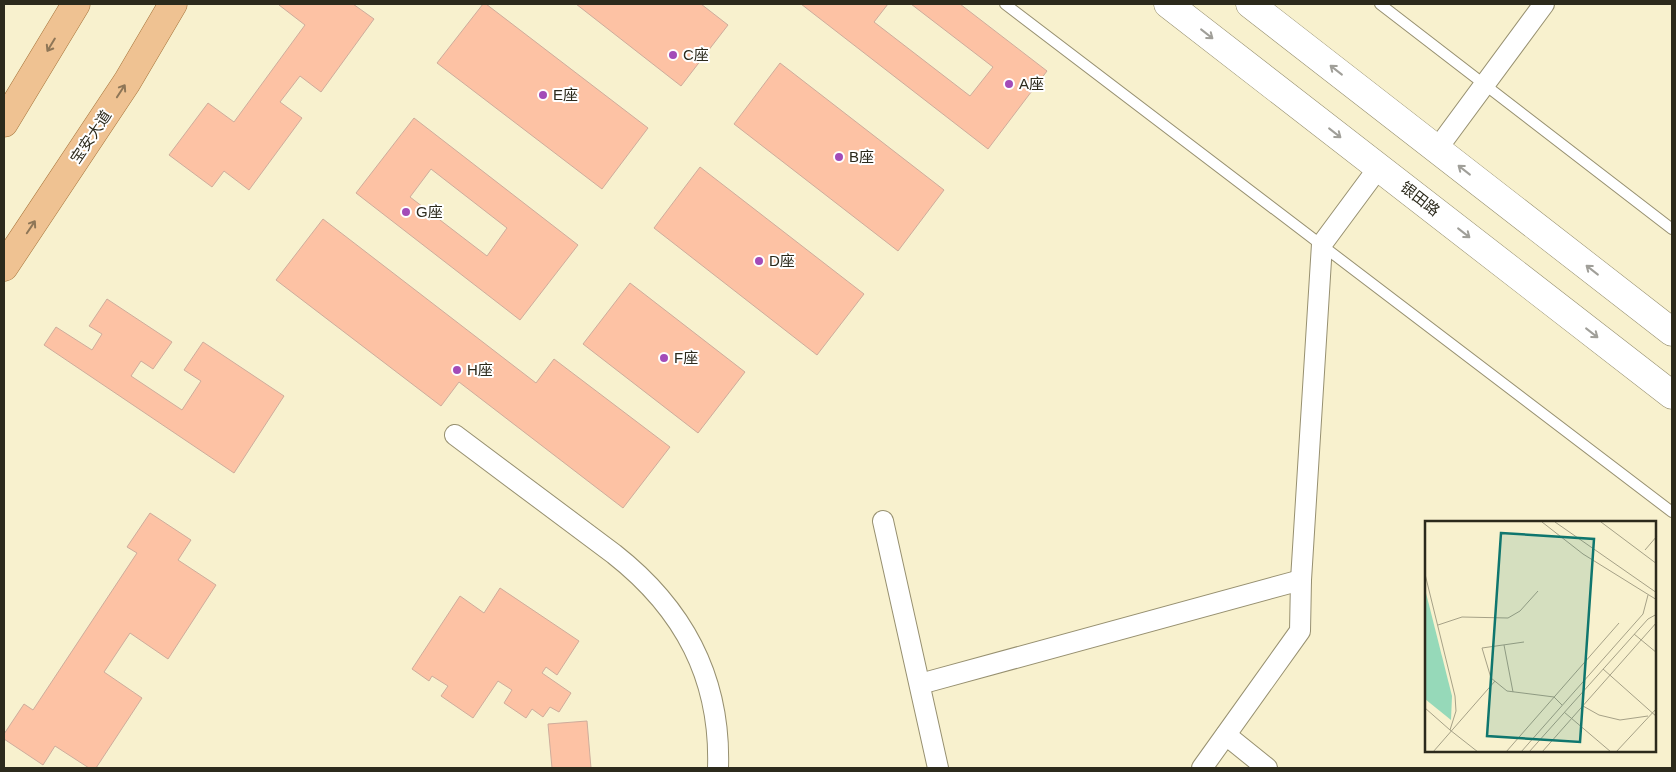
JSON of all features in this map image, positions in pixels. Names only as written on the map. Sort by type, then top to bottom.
[{"type":"main road","points":[[4,123],[76,4]]},
{"type":"main road","name":"宝安大道","points":[[4,267],[127,82],[173,4]]},
{"type":"street","name":"银田路","points":[[1168,4],[1672,395]]},
{"type":"street","points":[[1250,4],[1672,332]]},
{"type":"street","points":[[1437,149],[1544,4]]},
{"type":"street","points":[[1202,768],[1300,631],[1301,580],[1322,244],[1379,167]]},
{"type":"street","points":[[456,434],[621,560],[656,592],[688,638],[700,664],[716,718],[718,768]]},
{"type":"street","points":[[883,521],[938,768]]},
{"type":"street","points":[[920,684],[1301,580]]},
{"type":"street","points":[[1226,735],[1267,768]]},
{"type":"lane","points":[[1004,4],[1672,512]]},
{"type":"lane","points":[[1381,4],[1672,229]]},
{"type":"building","points":[[280,4],[353,4],[374,19],[321,92],[300,76],[280,102],[302,118],[249,190],[224,171],[212,187],[169,155],[208,103],[234,122],[305,25]]},
{"type":"building","name":"E座","points":[[483,4],[486,4],[648,128],[602,189],[437,63]]},
{"type":"building","name":"C座","points":[[576,4],[701,4],[728,25],[681,86]]},
{"type":"building","name":"A座","points":[[801,4],[888,4],[874,22],[970,96],[993,67],[911,4],[960,4],[1047,71],[988,149]]},
{"type":"building","name":"B座","points":[[780,63],[944,190],[898,251],[734,124]]},
{"type":"building","name":"G座","points":[[414,118],[578,245],[520,320],[356,193]],"holes":[[[431,169],[507,228],[487,256],[410,197]]]},
{"type":"building","name":"D座","points":[[700,167],[864,294],[817,355],[654,228]]},
{"type":"building","name":"H座","points":[[323,219],[536,383],[554,359],[670,447],[623,508],[459,382],[441,406],[276,280]]},
{"type":"building","name":"F座","points":[[630,283],[745,372],[698,433],[583,344]]},
{"type":"building","points":[[107,299],[172,342],[153,369],[141,361],[131,376],[182,410],[201,381],[184,370],[203,342],[284,396],[234,473],[44,345],[56,327],[92,350],[102,334],[89,326]]},
{"type":"building","points":[[150,513],[191,540],[178,560],[216,585],[168,659],[130,633],[104,672],[142,698],[96,768],[89,768],[55,746],[43,765],[4,739],[4,734],[24,704],[33,710],[137,553],[127,547]]},
{"type":"building","points":[[500,588],[579,641],[557,675],[546,667],[542,673],[571,693],[559,712],[550,707],[543,717],[532,709],[526,718],[504,703],[512,690],[498,681],[473,718],[441,696],[448,686],[432,676],[429,681],[412,669],[460,596],[484,613]]},
{"type":"building","points":[[587,721],[591,768],[552,768],[548,724]]},
{"type":"place","name":"C座","points":[[673,55]]},
{"type":"place","name":"A座","points":[[1009,84]]},
{"type":"place","name":"E座","points":[[543,95]]},
{"type":"place","name":"B座","points":[[839,157]]},
{"type":"place","name":"G座","points":[[406,212]]},
{"type":"place","name":"D座","points":[[759,261]]},
{"type":"place","name":"F座","points":[[664,358]]},
{"type":"place","name":"H座","points":[[457,370]]}]
